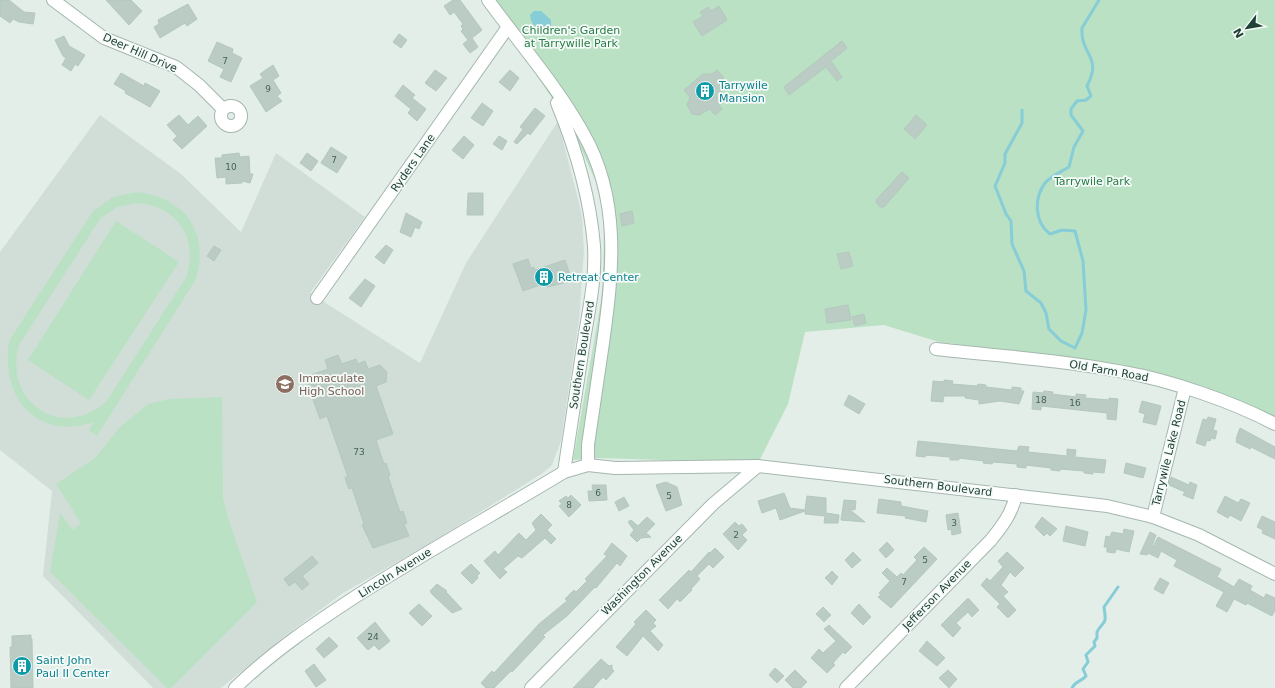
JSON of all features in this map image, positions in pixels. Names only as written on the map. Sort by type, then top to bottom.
[{"type":"street","name":"Deer Hill Drive","points":[[53,0],[104,38],[176,67],[198,85],[222,109]]},
{"type":"street","name":"Southern Boulevard","points":[[488,0],[545,76],[584,133],[599,170],[608,207],[612,248],[611,282],[588,445],[588,465]]},
{"type":"street","name":"Ryders Lane","points":[[317,298],[508,27]]},
{"type":"street","name":"Southern Boulevard","points":[[545,76],[571,135],[590,210],[594,248],[593,281],[564,472],[588,465],[615,468],[758,466],[1107,506],[1153,517],[1199,535],[1275,574]]},
{"type":"street","name":"Old Farm Road","points":[[936,349],[1124,372],[1185,388],[1258,415],[1275,424]]},
{"type":"street","name":"Tarrywile Lake Road","points":[[1153,517],[1185,388]]},
{"type":"street","name":"Washington Avenue","points":[[531,688],[697,520],[758,466]]},
{"type":"street","name":"Lincoln Avenue","points":[[235,688],[274,654],[320,620],[392,574],[564,472]]},
{"type":"street","name":"Jefferson Avenue","points":[[846,688],[991,540],[1004,525],[1013,509],[1016,495]]},
{"type":"shaded area","name":"Immaculate High School","points":[[100,115],[181,174],[241,232],[276,153],[365,217],[310,293],[420,363],[466,263],[558,121],[582,217],[584,250],[579,320],[561,441],[552,465],[543,473],[427,545],[343,593],[286,635],[221,688],[153,688],[43,576],[52,491],[0,450],[0,252]]},
{"type":"green space","name":"Tarrywile Park","points":[[485,0],[1275,0],[1275,424],[1188,394],[1081,364],[1020,352],[939,342],[884,325],[805,332],[788,404],[758,463],[599,458],[573,460],[603,290],[604,216],[596,182],[571,126]]},
{"type":"green space","points":[[137,192],[154,195],[168,201],[180,210],[190,220],[196,233],[199,247],[199,262],[196,279],[97,436],[89,430],[94,422],[74,426],[56,426],[40,420],[27,410],[17,397],[11,381],[8,362],[9,341],[93,211],[113,197]],"holes":[[[137,203],[151,205],[163,210],[173,217],[181,226],[187,237],[190,262],[187,276],[106,402],[89,413],[71,418],[54,416],[40,410],[28,398],[20,383],[16,365],[19,345],[100,219],[117,207]]]},
{"type":"green space","points":[[116,221],[179,262],[89,400],[28,360]]},
{"type":"green space","points":[[222,397],[223,498],[229,521],[257,602],[171,688],[167,688],[50,572],[60,513],[73,530],[81,523],[56,484],[95,458],[120,427],[148,404],[170,399]]},
{"type":"water","points":[[534,11],[541,11],[551,20],[551,28],[547,34],[537,29],[533,24],[530,15]]},
{"type":"building","points":[[0,0],[9,0],[24,12],[35,13],[33,24],[19,22],[13,19],[10,23],[0,16]]},
{"type":"building","points":[[106,0],[131,0],[142,11],[129,25]]},
{"type":"building","points":[[453,0],[460,0],[482,30],[472,38],[478,47],[470,53],[463,44],[468,40],[461,31],[463,29],[461,26],[463,24],[454,12],[450,15],[444,6]]},
{"type":"building","points":[[188,4],[197,19],[187,26],[185,23],[160,38],[154,27],[159,24],[158,20]]},
{"type":"building","points":[[719,6],[727,20],[702,36],[693,22],[703,16],[700,12],[708,7],[711,11]]},
{"type":"building","points":[[399,34],[407,40],[401,48],[393,42]]},
{"type":"building","points":[[64,36],[69,46],[85,55],[78,66],[75,64],[71,71],[62,65],[66,58],[63,56],[55,40]]},
{"type":"building","points":[[842,41],[847,48],[831,61],[842,77],[837,81],[826,67],[789,95],[784,87]]},
{"type":"building","points":[[217,42],[233,49],[232,53],[242,58],[231,82],[220,77],[224,69],[208,61]]},
{"type":"building","points":[[273,65],[279,76],[273,80],[281,93],[277,96],[282,101],[266,112],[250,86],[263,78],[260,74]]},
{"type":"building","points":[[435,70],[447,78],[436,91],[425,83]]},
{"type":"building","points":[[510,70],[519,78],[510,91],[499,82]]},
{"type":"building","name":"Tarrywile Mansion","points":[[717,70],[724,78],[720,81],[725,88],[720,95],[723,99],[718,103],[722,109],[715,115],[710,109],[699,115],[692,114],[687,105],[690,97],[684,90],[703,74],[712,74]]},
{"type":"building","points":[[121,73],[144,86],[145,83],[160,91],[150,107],[125,93],[126,91],[114,84]]},
{"type":"building","points":[[403,85],[415,95],[412,98],[426,109],[417,121],[408,113],[411,109],[395,96]]},
{"type":"building","points":[[482,103],[493,111],[483,126],[471,118]]},
{"type":"building","points":[[535,108],[545,116],[530,135],[528,133],[517,144],[514,142],[523,129],[520,127]]},
{"type":"building","points":[[179,115],[188,125],[198,116],[207,126],[182,149],[173,140],[177,136],[167,125]]},
{"type":"building","points":[[916,115],[927,125],[915,139],[904,129]]},
{"type":"building","points":[[464,136],[474,145],[463,159],[452,150]]},
{"type":"building","points":[[499,136],[507,141],[502,150],[493,144]]},
{"type":"building","points":[[331,147],[347,157],[337,173],[321,163]]},
{"type":"building","points":[[239,153],[240,157],[249,156],[250,174],[253,174],[250,183],[242,181],[242,183],[226,184],[226,177],[217,178],[215,158],[222,158],[222,155]]},
{"type":"building","points":[[307,153],[318,161],[311,171],[300,163]]},
{"type":"building","points":[[902,172],[909,178],[884,207],[880,207],[876,200]]},
{"type":"building","points":[[468,193],[483,193],[483,215],[467,215]]},
{"type":"building","points":[[632,211],[634,223],[622,226],[620,214]]},
{"type":"building","points":[[406,213],[422,222],[419,229],[415,227],[411,237],[400,232]]},
{"type":"building","points":[[386,245],[393,250],[384,264],[375,257]]},
{"type":"building","points":[[214,246],[221,250],[214,261],[207,256]]},
{"type":"building","points":[[849,252],[853,266],[841,269],[837,254]]},
{"type":"building","name":"Retreat Center","points":[[528,259],[531,268],[534,267],[535,270],[565,260],[572,281],[547,287],[546,283],[523,291],[513,264]]},
{"type":"building","points":[[365,279],[375,286],[361,307],[349,298]]},
{"type":"building","points":[[848,305],[851,320],[827,323],[825,309]]},
{"type":"building","points":[[864,314],[866,323],[855,326],[852,317]]},
{"type":"building","name":"Immaculate High School","points":[[338,355],[342,364],[356,359],[358,364],[365,361],[368,369],[380,365],[387,372],[386,382],[376,386],[393,434],[376,440],[384,464],[386,463],[390,475],[388,476],[400,512],[403,511],[407,523],[404,524],[409,536],[373,548],[362,525],[364,524],[352,488],[349,489],[346,481],[345,477],[348,477],[327,416],[320,419],[305,377],[328,369],[325,360]]},
{"type":"building","points":[[944,380],[953,381],[952,384],[977,386],[978,384],[986,385],[986,387],[1012,390],[1012,387],[1021,388],[1021,391],[1024,391],[1019,404],[1000,401],[979,404],[979,400],[965,398],[965,396],[944,396],[943,402],[931,401],[933,381],[944,382]]},
{"type":"building","points":[[1044,391],[1053,392],[1052,394],[1076,397],[1076,394],[1086,395],[1085,398],[1109,400],[1109,398],[1118,399],[1116,420],[1107,419],[1107,413],[1041,406],[1041,410],[1032,409],[1033,392],[1043,393]]},
{"type":"building","points":[[849,395],[865,404],[859,414],[844,405]]},
{"type":"building","points":[[1142,401],[1161,406],[1156,425],[1143,422],[1145,414],[1139,412]]},
{"type":"building","points":[[1208,417],[1216,419],[1213,430],[1217,431],[1215,439],[1211,438],[1210,441],[1207,440],[1205,446],[1196,443],[1203,419],[1207,420]]},
{"type":"building","points":[[1240,428],[1275,447],[1275,459],[1251,447],[1250,449],[1236,442]]},
{"type":"building","points":[[918,441],[1017,451],[1019,446],[1029,447],[1028,452],[1067,456],[1067,449],[1076,450],[1075,457],[1106,460],[1104,473],[1093,472],[1093,474],[1084,473],[1084,471],[1060,469],[1060,471],[1051,470],[1051,468],[1026,465],[1026,468],[1017,467],[1017,464],[993,462],[992,464],[983,463],[984,461],[959,458],[959,460],[950,460],[950,457],[926,455],[925,457],[916,456]]},
{"type":"building","points":[[1126,463],[1146,468],[1143,478],[1124,473]]},
{"type":"building","points":[[1171,477],[1189,485],[1190,482],[1197,485],[1193,499],[1183,495],[1185,492],[1169,485]]},
{"type":"building","points":[[666,482],[677,487],[682,505],[666,511],[656,485]]},
{"type":"building","points":[[592,485],[606,485],[607,500],[589,501],[588,491],[593,491]]},
{"type":"building","points":[[784,493],[790,508],[805,510],[807,496],[826,498],[826,513],[839,515],[838,523],[824,523],[825,516],[805,514],[805,511],[780,520],[776,508],[762,513],[758,501]]},
{"type":"building","points":[[571,495],[581,505],[569,517],[559,506],[562,504],[559,501],[566,496],[568,498]]},
{"type":"building","points":[[1225,496],[1238,503],[1241,499],[1250,503],[1241,521],[1230,515],[1228,518],[1217,512]]},
{"type":"building","points":[[624,497],[629,506],[619,511],[615,502]]},
{"type":"building","points":[[879,499],[901,502],[901,506],[928,511],[926,522],[905,518],[906,516],[877,513]]},
{"type":"building","points":[[844,500],[856,501],[855,510],[849,509],[865,522],[841,520]]},
{"type":"building","points":[[958,513],[961,533],[952,535],[951,529],[948,530],[946,515]]},
{"type":"building","points":[[541,514],[552,525],[547,530],[556,539],[551,544],[545,538],[522,558],[518,556],[503,569],[507,572],[500,579],[484,561],[495,551],[498,555],[519,533],[526,540],[536,530],[532,523]]},
{"type":"building","points":[[1262,516],[1275,522],[1275,539],[1262,533],[1263,530],[1257,527]]},
{"type":"building","points":[[647,517],[655,524],[646,533],[651,537],[641,538],[637,542],[630,535],[634,530],[628,522],[631,520],[638,526]]},
{"type":"building","points":[[1042,517],[1057,529],[1050,536],[1047,533],[1044,536],[1035,527]]},
{"type":"building","points":[[735,522],[739,526],[742,524],[747,530],[742,535],[747,540],[738,550],[723,534]]},
{"type":"building","points":[[1066,526],[1088,532],[1085,546],[1063,541]]},
{"type":"building","points":[[1124,529],[1134,531],[1129,552],[1116,549],[1115,553],[1107,552],[1107,547],[1104,547],[1106,536],[1110,537],[1112,532],[1123,534]]},
{"type":"building","points":[[1150,532],[1156,535],[1152,546],[1153,547],[1158,537],[1221,569],[1217,577],[1234,587],[1239,579],[1252,586],[1250,590],[1264,598],[1266,594],[1275,598],[1275,610],[1272,616],[1247,603],[1246,605],[1234,599],[1227,612],[1216,606],[1224,592],[1174,566],[1177,560],[1161,551],[1158,558],[1148,553],[1147,555],[1140,554]]},
{"type":"building","points":[[887,542],[894,550],[886,558],[879,550]]},
{"type":"building","points":[[612,543],[627,556],[620,566],[617,563],[596,588],[595,587],[567,616],[543,635],[545,637],[512,672],[511,671],[494,688],[486,688],[481,683],[492,671],[494,673],[539,624],[567,601],[565,599],[574,590],[576,592],[587,581],[585,579],[607,556],[604,554]]},
{"type":"building","points":[[924,547],[937,559],[891,608],[878,597],[881,595],[879,593],[890,581],[882,573],[887,568],[897,577],[901,573],[903,575],[917,560],[914,557]]},
{"type":"building","points":[[715,548],[724,557],[713,568],[709,564],[697,576],[700,579],[691,589],[692,590],[680,602],[677,599],[668,609],[659,600],[689,570],[691,572],[709,552],[710,553]]},
{"type":"building","points":[[853,552],[861,560],[852,568],[845,560]]},
{"type":"building","points":[[1007,552],[1024,568],[1015,577],[1010,572],[1001,585],[1008,592],[1003,596],[1016,610],[1008,618],[997,607],[1000,604],[981,585],[987,578],[990,581],[1003,567],[998,561]]},
{"type":"building","points":[[312,556],[318,563],[302,576],[309,584],[302,590],[295,582],[289,586],[284,579]]},
{"type":"building","points":[[471,564],[480,573],[477,576],[478,578],[472,584],[461,573]]},
{"type":"building","points":[[832,571],[838,577],[832,585],[825,578]]},
{"type":"building","points":[[1160,578],[1169,583],[1163,594],[1154,589]]},
{"type":"building","points":[[437,584],[447,591],[446,592],[462,609],[452,613],[432,594],[430,591]]},
{"type":"building","points":[[968,598],[979,610],[972,617],[968,612],[956,623],[961,628],[953,637],[941,625]]},
{"type":"building","points":[[419,604],[432,616],[422,626],[409,613]]},
{"type":"building","points":[[859,604],[871,617],[863,625],[851,613]]},
{"type":"building","points":[[823,607],[831,615],[824,622],[816,614]]},
{"type":"building","points":[[646,610],[656,620],[653,623],[656,626],[650,631],[663,645],[658,651],[643,636],[627,656],[616,647],[636,624],[634,622]]},
{"type":"building","points":[[375,622],[390,641],[379,650],[374,645],[368,650],[357,638]]},
{"type":"building","points":[[829,625],[852,647],[845,654],[843,652],[833,663],[835,665],[827,673],[811,658],[819,649],[823,653],[836,641],[824,629]]},
{"type":"building","name":"Saint John Paul II Center","points":[[31,635],[33,688],[11,688],[10,647],[12,647],[12,636]]},
{"type":"building","points":[[329,637],[338,646],[324,658],[316,649]]},
{"type":"building","points":[[927,641],[945,658],[937,666],[919,651]]},
{"type":"building","points":[[601,659],[609,666],[612,665],[612,669],[614,671],[606,680],[603,677],[593,688],[573,688]]},
{"type":"building","points":[[314,664],[326,680],[316,687],[305,671]]},
{"type":"building","points":[[775,668],[784,676],[777,683],[769,675]]},
{"type":"building","points":[[795,670],[807,682],[801,688],[793,688],[785,680]]},
{"type":"building","points":[[948,670],[957,679],[949,688],[939,678]]},
{"type":"waterway","points":[[1022,110],[1022,123],[1005,154],[1005,163],[995,186],[1006,214],[1011,221],[1012,244],[1024,271],[1026,291],[1041,303],[1046,313],[1049,329],[1061,341],[1075,348],[1082,333],[1086,310],[1083,261],[1075,231],[1062,230],[1050,234],[1041,223],[1037,210],[1041,189],[1053,176],[1069,167],[1074,147],[1083,131],[1071,115],[1071,109],[1077,101],[1086,100],[1091,96],[1087,86],[1093,68],[1082,37],[1082,28],[1099,0]]},
{"type":"waterway","points":[[1072,688],[1086,676],[1083,669],[1088,662],[1086,655],[1095,646],[1094,642],[1097,638],[1097,632],[1105,620],[1104,607],[1118,587]]},
{"type":"place","name":"Tarrywile Mansion","points":[[705,91]]},
{"type":"place","name":"Retreat Center","points":[[544,277]]},
{"type":"place","name":"Immaculate High School","points":[[285,384]]},
{"type":"place","name":"Saint John Paul II Center","points":[[22,666]]},
{"type":"park label","name":"Children's Garden at Tarrywille Park","points":[[571,36]]}]
